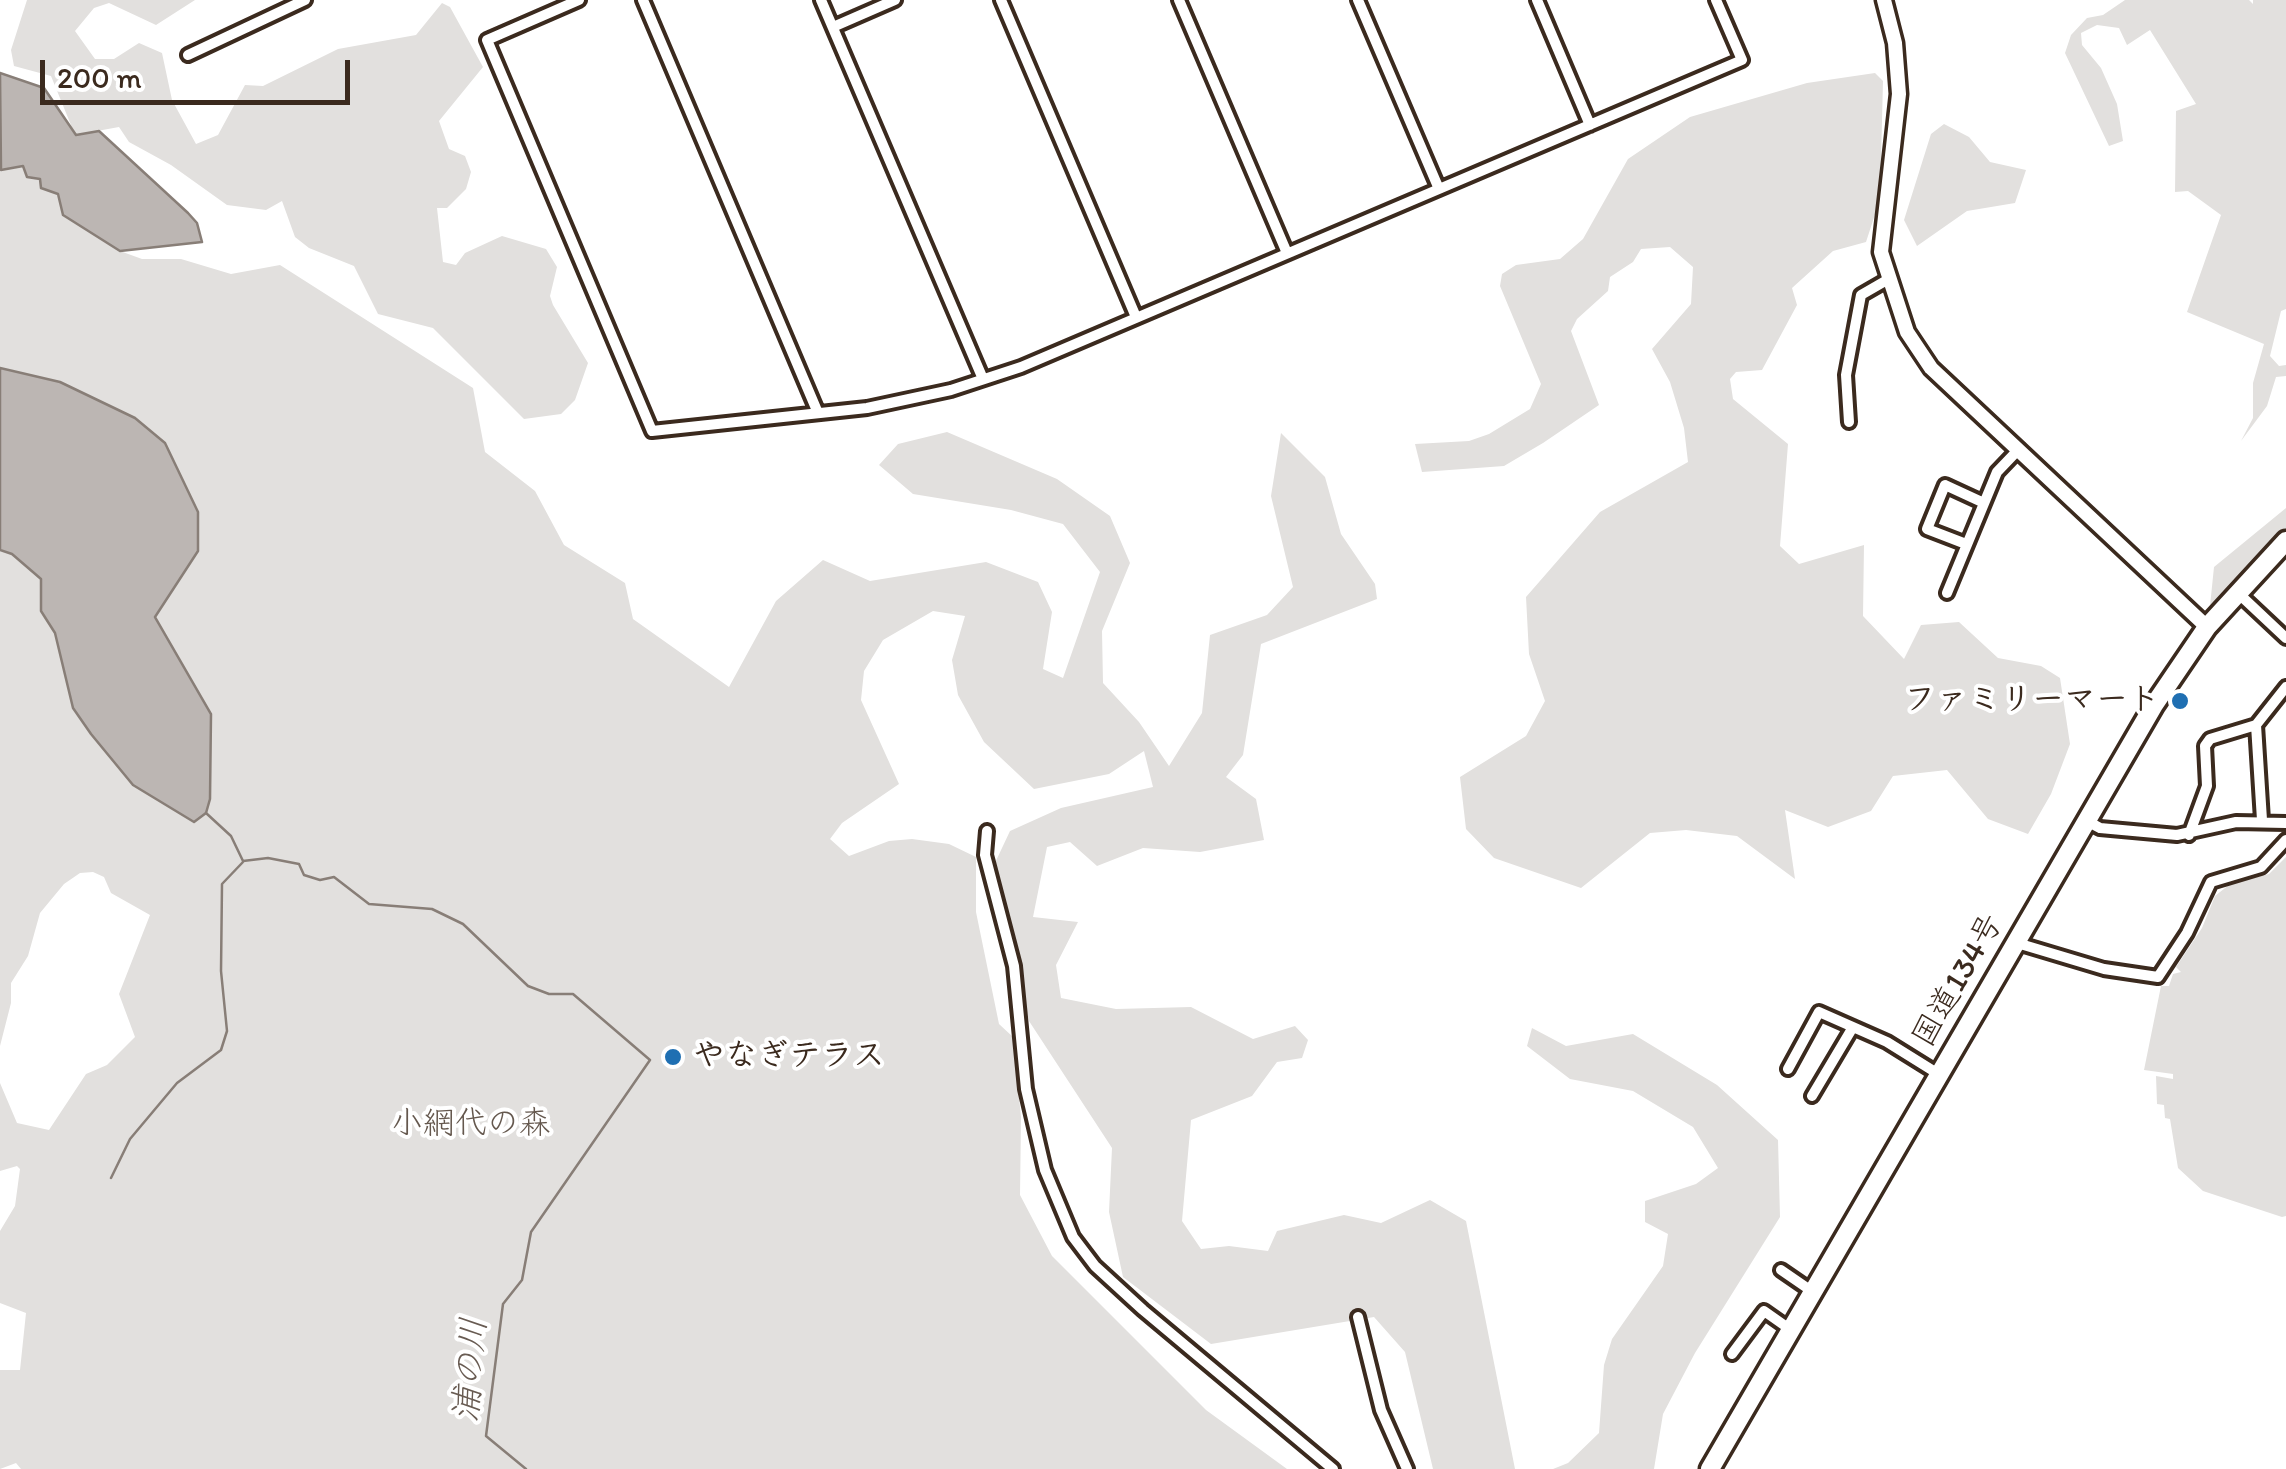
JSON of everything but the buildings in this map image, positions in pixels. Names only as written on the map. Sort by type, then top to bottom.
[{"type":"highway","name":"国道134号","points":[[1710,1469],[2154,704],[2207,628],[2286,541]]},
{"type":"street","points":[[188,55],[305,0]]},
{"type":"street","points":[[580,0],[487,40],[652,431],[921,398],[983,380],[1742,60],[1716,0]]},
{"type":"street","points":[[642,0],[818,413]]},
{"type":"street","points":[[822,0],[983,380]]},
{"type":"street","points":[[833,27],[896,0]]},
{"type":"street","points":[[1001,0],[1136,317]]},
{"type":"street","points":[[1179,0],[1287,253]]},
{"type":"street","points":[[1358,0],[1439,189]]},
{"type":"street","points":[[1537,0],[1590,125]]},
{"type":"street","points":[[1884,0],[1896,43],[1898,94],[1881,226],[1887,280],[1917,351],[2207,628]]},
{"type":"street","points":[[1849,422],[1846,376],[1861,295],[1887,280]]},
{"type":"street","points":[[1947,593],[1997,472],[2019,449]]},
{"type":"street","points":[[1966,544],[1926,529],[1945,486],[1984,503]]},
{"type":"street","points":[[2238,594],[2286,638]]},
{"type":"street","points":[[2189,835],[2207,786],[2206,746],[2210,739],[2256,725],[2286,687]]},
{"type":"street","points":[[2256,725],[2262,820]]},
{"type":"street","points":[[2087,821],[2100,828],[2189,835],[2227,823],[2286,823]]},
{"type":"street","points":[[987,831],[985,855],[1014,966],[1026,1090],[1045,1170],[1072,1237],[1094,1266],[1143,1310],[1333,1469]]},
{"type":"street","points":[[2018,943],[2104,970],[2158,977],[2187,934],[2212,882],[2261,866],[2286,840]]},
{"type":"street","points":[[1788,1069],[1820,1012],[1940,1075]]},
{"type":"street","points":[[1812,1096],[1853,1027]]},
{"type":"street","points":[[1781,1270],[1814,1292]]},
{"type":"street","points":[[1732,1354],[1764,1311],[1791,1330]]},
{"type":"street","points":[[1358,1317],[1382,1410],[1407,1469]]},
{"type":"green space","points":[[27,0],[195,0],[156,25],[109,3],[94,8],[75,31],[95,59],[114,59],[139,43],[162,53],[172,100],[196,144],[218,135],[245,85],[263,86],[338,49],[416,35],[442,3],[450,7],[483,67],[439,121],[449,149],[465,156],[471,172],[466,189],[447,208],[437,208],[443,262],[456,265],[465,253],[502,236],[546,249],[557,267],[550,296],[553,305],[588,363],[575,400],[561,414],[524,419],[433,328],[378,314],[354,266],[309,248],[295,237],[282,201],[266,210],[227,205],[171,165],[129,142],[119,127],[75,135],[51,76],[14,66],[11,50]]},
{"type":"green space","points":[[2125,0],[2249,0],[2253,4],[2253,0],[2286,0],[2286,309],[2281,311],[2270,356],[2279,366],[2286,365],[2286,376],[2276,377],[2267,406],[2241,441],[2253,418],[2253,383],[2264,344],[2187,312],[2221,215],[2188,191],[2175,192],[2176,111],[2196,104],[2150,30],[2127,45],[2119,28],[2097,25],[2081,33],[2082,45],[2101,68],[2117,104],[2123,141],[2109,146],[2065,53],[2071,35],[2087,18],[2103,15]]},
{"type":"green space","points":[[1875,73],[1883,81],[1880,199],[1866,242],[1833,251],[1792,288],[1797,305],[1762,370],[1736,372],[1730,379],[1733,399],[1788,444],[1780,546],[1799,564],[1864,545],[1863,616],[1904,659],[1921,625],[1959,622],[1998,658],[2041,666],[2060,678],[2070,744],[2051,794],[2028,834],[1988,819],[1947,770],[1893,776],[1871,811],[1828,827],[1785,810],[1795,879],[1737,836],[1686,830],[1650,833],[1581,888],[1494,858],[1466,829],[1460,777],[1526,736],[1545,701],[1529,654],[1526,597],[1600,512],[1688,462],[1684,428],[1670,382],[1652,349],[1691,304],[1693,267],[1670,247],[1641,249],[1633,262],[1610,277],[1608,291],[1577,319],[1571,331],[1599,405],[1543,443],[1504,466],[1422,472],[1415,444],[1469,441],[1489,434],[1530,409],[1541,384],[1500,286],[1502,274],[1516,265],[1560,259],[1583,239],[1628,159],[1690,117],[1807,83]]},
{"type":"green space","points":[[1944,124],[1969,137],[1990,162],[2026,170],[2015,203],[1967,211],[1917,246],[1904,220],[1931,134]]},
{"type":"green space","name":"小網代の森","points":[[23,166],[58,194],[63,215],[120,251],[142,259],[181,259],[231,274],[280,265],[473,388],[485,452],[535,491],[564,545],[625,583],[633,619],[729,687],[776,601],[823,560],[870,581],[986,562],[1038,582],[1052,612],[1043,669],[1063,678],[1100,572],[1063,524],[1011,510],[913,494],[879,465],[898,444],[947,432],[1057,479],[1110,516],[1130,563],[1102,631],[1103,683],[1139,722],[1169,766],[1202,713],[1210,635],[1267,615],[1293,587],[1271,496],[1281,433],[1325,477],[1341,534],[1375,584],[1377,599],[1261,644],[1243,755],[1226,777],[1256,799],[1264,840],[1200,852],[1143,848],[1097,866],[1070,842],[1047,847],[1033,917],[1078,922],[1056,965],[1061,998],[1116,1009],[1191,1007],[1253,1039],[1295,1026],[1308,1040],[1302,1058],[1277,1062],[1252,1096],[1191,1120],[1182,1221],[1201,1249],[1229,1246],[1268,1251],[1277,1231],[1344,1215],[1381,1223],[1430,1200],[1466,1221],[1515,1469],[1433,1469],[1405,1352],[1374,1317],[1211,1344],[1123,1277],[1109,1212],[1112,1148],[1029,1021],[994,865],[1010,831],[1061,808],[1153,787],[1144,751],[1109,774],[1034,789],[984,742],[958,695],[952,660],[965,616],[933,611],[883,640],[864,671],[861,700],[899,784],[842,823],[830,839],[849,856],[889,841],[912,839],[949,844],[976,857],[976,912],[999,1024],[1013,1037],[1021,1117],[1020,1195],[1052,1256],[1206,1410],[1287,1469],[21,1469],[16,1463],[0,1469],[0,1370],[20,1370],[26,1313],[0,1303],[0,1231],[15,1206],[20,1169],[17,1166],[0,1171],[0,1083],[17,1123],[49,1130],[86,1074],[107,1065],[135,1037],[119,994],[150,915],[111,893],[104,877],[93,872],[80,873],[64,884],[40,913],[28,956],[11,983],[11,1003],[0,1046],[0,168]]},
{"type":"green space","points":[[2286,508],[2286,531],[2210,606],[2214,567]]},
{"type":"green space","points":[[2286,857],[2286,1216],[2282,1217],[2203,1191],[2178,1168],[2170,1119],[2165,1118],[2164,1105],[2157,1104],[2156,1076],[2173,1079],[2173,1074],[2144,1070],[2161,986],[2169,986],[2173,974],[2181,972],[2176,967],[2202,928],[2215,896],[2230,884],[2269,874]]},
{"type":"green space","points":[[1532,1028],[1566,1046],[1633,1034],[1717,1085],[1778,1140],[1780,1217],[1695,1353],[1663,1414],[1654,1469],[1553,1469],[1568,1463],[1599,1433],[1604,1365],[1612,1339],[1663,1266],[1668,1234],[1645,1222],[1645,1201],[1696,1184],[1718,1168],[1693,1127],[1633,1091],[1570,1079],[1527,1046]]},
{"type":"shaded area","points":[[0,73],[44,88],[76,135],[99,131],[188,213],[197,223],[202,242],[120,251],[63,215],[58,194],[41,188],[40,179],[27,177],[23,166],[1,170]]},
{"type":"shaded area","points":[[0,368],[60,382],[135,418],[165,443],[198,512],[198,551],[155,617],[211,714],[210,799],[206,813],[194,822],[133,785],[91,734],[73,708],[55,633],[41,611],[41,579],[12,554],[0,550]]},
{"type":"waterway","name":"浦の川","points":[[206,813],[231,836],[243,861],[268,858],[299,864],[304,875],[320,880],[334,877],[369,904],[432,909],[463,924],[528,986],[549,994],[573,994],[650,1060],[531,1232],[522,1280],[503,1304],[486,1436],[526,1469]]},
{"type":"waterway","points":[[111,1178],[130,1139],[177,1083],[221,1050],[227,1031],[221,971],[222,884],[243,862]]},
{"type":"place","name":"ファミリーマート","points":[[2180,701]]},
{"type":"place","name":"やなぎテラス","points":[[673,1057]]}]
